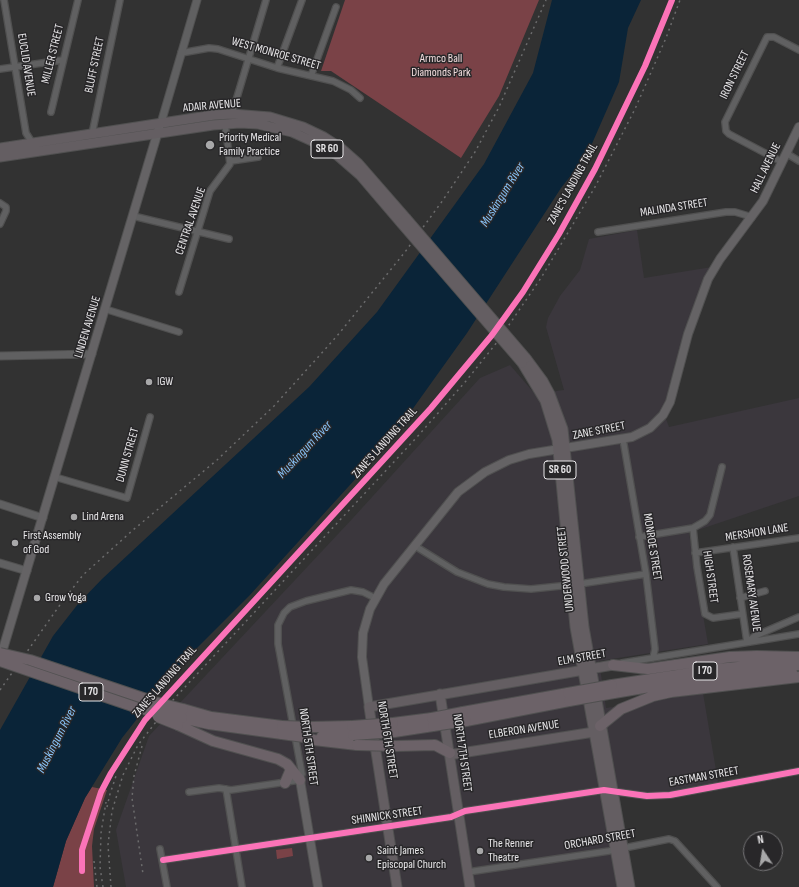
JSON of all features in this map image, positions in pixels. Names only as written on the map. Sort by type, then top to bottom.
[{"type":"highway","name":"I 70","points":[[0,653],[30,660],[155,702],[181,717]]},
{"type":"highway","points":[[613,665],[648,669],[730,657],[757,656],[799,658]]},
{"type":"highway","name":"I 70","points":[[0,661],[138,708],[181,717],[211,717],[282,730],[304,737],[354,736],[717,669],[759,665],[799,665]]},
{"type":"highway","name":"I 70","points":[[613,689],[726,676],[799,672]]},
{"type":"highway","points":[[597,729],[621,709],[653,696],[671,692],[799,677]]},
{"type":"highway","points":[[181,717],[213,741],[278,759],[291,769],[300,780]]},
{"type":"highway","name":"I 70","points":[[282,730],[310,727],[354,736]]},
{"type":"highway","points":[[354,736],[396,746],[436,745],[450,752]]},
{"type":"highway","points":[[285,783],[291,769]]},
{"type":"main road","name":"ADAIR AVENUE","points":[[0,148],[20,145],[34,147],[160,128],[232,114],[270,117],[287,122],[324,137],[358,163],[404,220],[457,281]]},
{"type":"main road","name":"ADAIR AVENUE","points":[[0,157],[34,147],[92,134],[225,123],[276,127],[298,134],[323,146],[337,155],[360,175],[404,220]]},
{"type":"main road","name":"HALL AVENUE","points":[[752,217],[763,201],[799,127]]},
{"type":"main road","name":"LINDEN AVENUE","points":[[0,661],[160,128]]},
{"type":"main road","name":"ZANE STREET","points":[[375,598],[450,501],[476,477],[509,460],[529,454],[562,450],[623,439],[650,428],[667,409],[688,334],[708,279],[720,259],[752,217]]},
{"type":"main road","name":"UNDERWOOD STREET","points":[[457,281],[524,361],[543,381],[555,405],[563,429],[562,450],[574,585],[586,669],[619,848],[630,887]]},
{"type":"main road","name":"NORTH 6TH STREET","points":[[375,598],[364,627],[362,650],[369,707],[397,887]]},
{"type":"main road","name":"ELM STREET","points":[[369,707],[613,665]]},
{"type":"main road","name":"NORTH 7TH STREET","points":[[440,694],[470,887]]},
{"type":"main road","name":"ELBERON AVENUE","points":[[450,752],[455,754],[597,729]]},
{"type":"main road","name":"NORTH 5TH STREET","points":[[300,780],[318,887]]},
{"type":"main road","name":"UNDERWOOD STREET","points":[[619,848],[622,887]]},
{"type":"street","name":"EUCLID AVENUE","points":[[4,0],[26,133],[34,147]]},
{"type":"street","name":"MILLER STREET","points":[[51,112],[78,0]]},
{"type":"street","name":"BLUFF STREET","points":[[92,134],[120,0]]},
{"type":"street","name":"LINDEN AVENUE","points":[[160,128],[197,0]]},
{"type":"street","points":[[232,114],[266,0]]},
{"type":"street","points":[[277,68],[302,0]]},
{"type":"street","points":[[312,76],[336,7]]},
{"type":"street","name":"IRON STREET","points":[[782,162],[729,134],[724,126],[766,38],[769,36],[774,37],[799,50]]},
{"type":"street","name":"WEST MONROE STREET","points":[[181,53],[209,48],[218,49],[277,68],[333,81],[351,90],[360,98]]},
{"type":"street","points":[[0,69],[63,60]]},
{"type":"street","points":[[225,123],[231,161],[258,157]]},
{"type":"street","points":[[20,145],[26,133]]},
{"type":"street","points":[[786,153],[799,161]]},
{"type":"street","name":"CENTRAL AVENUE","points":[[179,292],[210,191],[231,161]]},
{"type":"street","points":[[0,203],[6,207],[6,211],[0,224]]},
{"type":"street","name":"MALINDA STREET","points":[[598,232],[726,212],[735,212],[752,217]]},
{"type":"street","points":[[133,216],[229,239]]},
{"type":"street","points":[[106,309],[179,332]]},
{"type":"street","points":[[0,356],[92,354]]},
{"type":"street","name":"DUNN STREET","points":[[55,477],[127,498],[150,417]]},
{"type":"street","name":"MONROE STREET","points":[[623,439],[646,574],[655,649],[653,658]]},
{"type":"street","points":[[639,537],[693,528],[705,521],[710,515],[722,467]]},
{"type":"street","points":[[0,504],[43,518]]},
{"type":"street","name":"HIGH STREET","points":[[693,528],[695,553],[705,614],[713,618],[742,614]]},
{"type":"street","name":"MERSHON LANE","points":[[695,553],[799,538]]},
{"type":"street","points":[[415,546],[457,572],[488,584],[524,589],[574,585],[646,574]]},
{"type":"street","name":"ROSEMARY AVENUE","points":[[733,547],[747,642]]},
{"type":"street","points":[[0,562],[27,571]]},
{"type":"street","name":"NORTH 5TH STREET","points":[[300,780],[302,774],[276,632],[278,625],[284,613],[297,604],[351,590],[363,592],[375,598]]},
{"type":"street","points":[[740,598],[764,591]]},
{"type":"street","points":[[747,642],[755,636],[799,618]]},
{"type":"street","name":"ELM STREET","points":[[613,665],[799,634]]},
{"type":"street","name":"EASTMAN STREET","points":[[608,790],[647,796],[670,795],[799,771]]},
{"type":"street","points":[[189,792],[219,788],[231,790],[300,780]]},
{"type":"street","points":[[226,789],[242,887]]},
{"type":"street","name":"SHINNICK STREET","points":[[163,860],[452,817],[470,810],[608,790]]},
{"type":"street","name":"ORCHARD STREET","points":[[468,872],[670,839],[675,841],[717,887]]},
{"type":"street","points":[[160,849],[167,887]]},
{"type":"shaded area","points":[[637,230],[644,278],[712,267],[693,307],[670,395],[663,411],[669,427],[799,398],[799,496],[689,533],[708,644],[599,661],[606,708],[703,693],[719,788],[656,798],[625,795],[621,796],[618,801],[632,887],[126,887],[116,830],[149,736],[353,518],[480,378],[510,365],[535,394],[564,390],[546,327],[548,318],[560,296],[580,270],[589,239]]},
{"type":"green space","name":"Armco Ball Diamonds Park","points":[[345,0],[539,0],[499,96],[461,158],[331,71],[321,71]]},
{"type":"green space","points":[[92,787],[107,790],[94,829],[92,846],[94,887],[53,887],[66,841],[85,798]]},
{"type":"green space","points":[[292,848],[293,856],[277,859],[276,850]]},
{"type":"water","name":"Muskingum River","points":[[552,0],[641,0],[628,28],[619,82],[587,155],[561,188],[467,333],[389,442],[249,596],[177,668],[122,738],[85,798],[66,841],[53,887],[0,887],[0,730],[53,636],[78,604],[102,579],[309,387],[377,312],[484,164],[533,73]]},
{"type":"railway","points":[[0,690],[62,602],[83,575],[133,530],[217,460],[274,406],[337,336],[405,252],[443,200],[475,152],[499,107],[546,0]]},
{"type":"railway","points":[[111,887],[108,845],[112,811],[123,775],[138,745],[173,700],[417,437],[466,381],[498,341],[541,278],[595,187],[635,109],[666,38],[680,0]]},
{"type":"railway","points":[[142,746],[134,776],[132,798],[143,874]]},
{"type":"railway","points":[[107,807],[117,773]]},
{"type":"railway","points":[[103,887],[100,867],[101,833],[106,802]]},
{"type":"railway","points":[[94,861],[97,887]]},
{"type":"cycle path","name":"ZANE'S LANDING TRAIL","points":[[82,871],[82,850],[101,792],[111,773],[145,720],[431,408],[492,335],[523,292],[559,234],[595,169],[645,66],[672,0]]},
{"type":"cycle path","points":[[163,860],[451,817],[465,811],[604,790],[647,796],[670,795],[799,771]]},
{"type":"place","name":"Priority Medical Family Practice","points":[[210,145]]},
{"type":"place","name":"IGW","points":[[149,382]]},
{"type":"place","name":"Lind Arena","points":[[74,517]]},
{"type":"place","name":"First Assembly of God","points":[[15,543]]},
{"type":"place","name":"Grow Yoga","points":[[37,598]]},
{"type":"place","name":"The Renner Theatre","points":[[480,851]]},
{"type":"place","name":"Saint James Episcopal Church","points":[[369,858]]}]
